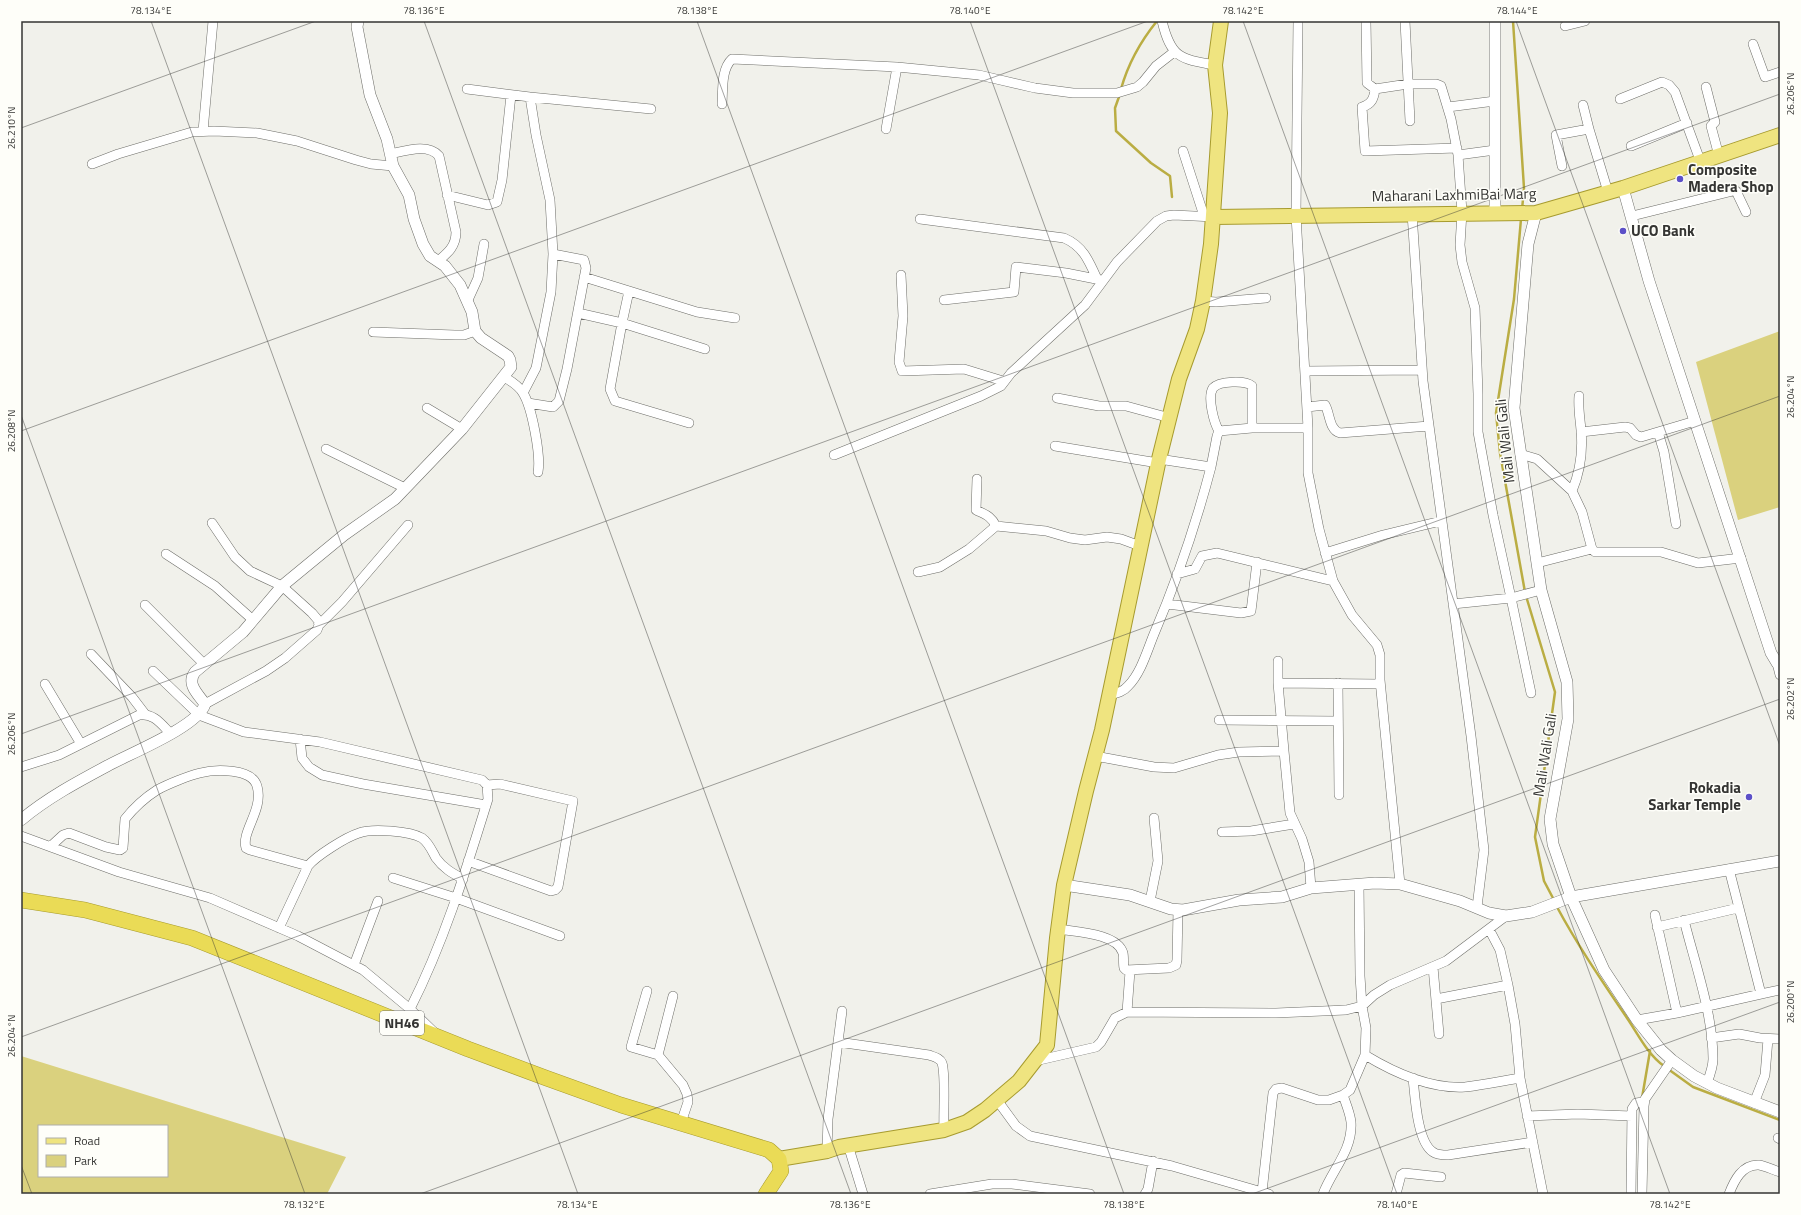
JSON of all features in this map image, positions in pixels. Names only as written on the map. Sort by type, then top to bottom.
[{"type":"highway","name":"NH46","points":[[21,900],[85,910],[192,938],[440,1038],[621,1105],[769,1150],[779,1159]]},
{"type":"highway","points":[[766,1194],[782,1171],[779,1159]]},
{"type":"main road","points":[[779,1159],[828,1151],[848,1145],[944,1130],[967,1122],[997,1100],[1019,1081],[1047,1045],[1058,930],[1064,885],[1110,695],[1159,461],[1179,379],[1197,329],[1203,301],[1209,216],[1220,113],[1215,65],[1221,21]]},
{"type":"main road","name":"Maharani LaxhmiBai Marg","points":[[1209,216],[1462,212],[1501,214],[1532,213],[1623,188],[1701,163],[1780,135]]},
{"type":"street","points":[[204,131],[213,21]]},
{"type":"street","points":[[21,820],[38,806],[110,764],[171,734],[199,715],[204,710],[205,704],[191,683],[191,678],[195,672],[243,632],[282,586],[344,535],[395,499],[462,429],[511,367],[510,360],[481,338],[475,331],[472,312],[468,300],[460,285],[445,266],[430,256],[423,244],[414,219],[409,195],[393,166],[387,139],[370,95],[358,21]]},
{"type":"street","points":[[1162,21],[1168,43],[1177,55],[1190,61],[1215,65]]},
{"type":"street","points":[[1298,21],[1296,215],[1308,428],[1308,473],[1325,552],[1333,581],[1352,616],[1377,645],[1380,655],[1380,684],[1400,884]]},
{"type":"street","points":[[1366,21],[1367,83],[1375,89],[1408,84],[1436,84],[1441,86],[1448,107],[1457,151],[1462,212],[1460,245],[1462,262],[1474,308],[1478,394],[1478,432],[1493,515],[1531,693]]},
{"type":"street","points":[[1404,21],[1410,121]]},
{"type":"street","points":[[1495,21],[1495,150],[1501,214]]},
{"type":"street","points":[[1565,26],[1585,21]]},
{"type":"street","points":[[1753,44],[1765,77],[1780,72]]},
{"type":"street","points":[[722,104],[726,64],[732,59],[897,67],[979,75],[1035,88],[1073,93],[1120,92],[1137,87],[1156,66],[1174,52]]},
{"type":"street","points":[[886,129],[897,67]]},
{"type":"street","points":[[1620,99],[1662,82],[1669,85],[1675,92],[1701,163]]},
{"type":"street","points":[[1706,87],[1715,122],[1711,126],[1719,156]]},
{"type":"street","points":[[467,89],[511,95],[651,109]]},
{"type":"street","points":[[1375,89],[1373,100],[1367,105],[1362,106],[1365,151],[1495,150]]},
{"type":"street","points":[[448,195],[488,205],[497,202],[502,180],[511,95]]},
{"type":"street","points":[[524,393],[536,368],[551,292],[553,254],[550,200],[536,136],[530,97]]},
{"type":"street","points":[[1448,107],[1495,102]]},
{"type":"street","points":[[1582,105],[1608,192]]},
{"type":"street","points":[[1631,146],[1687,123]]},
{"type":"street","points":[[1562,166],[1556,134],[1589,129]]},
{"type":"street","points":[[92,164],[118,154],[192,132],[204,131],[257,134],[297,141],[371,164],[393,166]]},
{"type":"street","points":[[390,154],[426,149],[435,151],[438,156],[456,232],[456,241],[449,252],[438,261]]},
{"type":"street","points":[[834,455],[981,396],[1001,386],[1003,381],[1040,345],[1085,305],[1100,280],[1157,222],[1166,216],[1174,215],[1209,216],[1183,151]]},
{"type":"street","points":[[1623,188],[1632,216],[1649,282],[1771,653],[1779,664],[1780,674]]},
{"type":"street","points":[[1632,216],[1733,191],[1736,191],[1739,194],[1746,212]]},
{"type":"street","points":[[1412,213],[1422,370],[1428,426],[1471,736],[1484,850],[1477,907]]},
{"type":"street","name":"Mali Wali Gali","points":[[1532,213],[1514,391],[1515,422],[1536,563],[1536,592],[1567,682],[1568,719],[1550,819],[1553,844],[1570,896],[1604,970],[1637,1020],[1670,1063],[1707,1083],[1754,1103],[1780,1112]]},
{"type":"street","points":[[920,219],[1064,238],[1074,242],[1081,249],[1100,280]]},
{"type":"street","points":[[468,300],[478,278],[484,244]]},
{"type":"street","points":[[528,403],[553,407],[559,401],[567,369],[586,268],[584,260],[553,254]]},
{"type":"street","points":[[944,300],[1014,292],[1016,267],[1066,273],[1100,280]]},
{"type":"street","points":[[901,275],[903,316],[899,362],[902,371],[964,369],[1003,381]]},
{"type":"street","points":[[584,277],[697,312],[735,318]]},
{"type":"street","points":[[629,291],[610,389],[615,401],[689,423]]},
{"type":"street","points":[[1203,301],[1216,302],[1266,298]]},
{"type":"street","points":[[578,313],[622,323],[705,349]]},
{"type":"street","points":[[373,332],[464,335],[475,331]]},
{"type":"street","points":[[1305,371],[1422,370]]},
{"type":"street","points":[[504,377],[524,393],[528,403],[539,452],[540,464],[538,472]]},
{"type":"street","points":[[1219,431],[1213,418],[1211,392],[1214,387],[1218,385],[1240,381],[1248,383],[1252,386],[1252,428]]},
{"type":"street","points":[[1572,491],[1580,470],[1581,432],[1578,414],[1578,396]]},
{"type":"street","points":[[1057,398],[1099,406],[1126,406],[1170,418]]},
{"type":"street","points":[[1307,407],[1325,405],[1333,427],[1336,432],[1340,433],[1428,426]]},
{"type":"street","points":[[427,408],[462,429]]},
{"type":"street","points":[[1581,432],[1625,427],[1630,428],[1640,437],[1695,421]]},
{"type":"street","points":[[1219,431],[1252,428],[1308,428]]},
{"type":"street","points":[[1110,695],[1121,692],[1132,682],[1144,659],[1167,604],[1189,543],[1210,467],[1216,436],[1219,431]]},
{"type":"street","points":[[1658,432],[1664,452],[1676,524]]},
{"type":"street","points":[[1055,446],[1210,467]]},
{"type":"street","points":[[326,449],[405,488]]},
{"type":"street","points":[[1520,454],[1538,459],[1572,491],[1582,512],[1592,549],[1595,552],[1661,552],[1698,564],[1741,558]]},
{"type":"street","points":[[977,479],[976,510],[988,514],[993,519],[996,526]]},
{"type":"street","points":[[1325,552],[1383,535],[1442,521]]},
{"type":"street","points":[[212,523],[235,557],[250,571],[282,586],[312,613],[318,620],[319,625]]},
{"type":"street","points":[[205,704],[266,671],[285,658],[317,630],[319,625],[342,602],[408,526]]},
{"type":"street","points":[[918,572],[940,567],[956,558],[996,526],[1046,531],[1070,538],[1085,540],[1107,537],[1121,539],[1140,546]]},
{"type":"street","points":[[1536,563],[1592,549]]},
{"type":"street","points":[[166,554],[215,586],[254,620]]},
{"type":"street","points":[[1177,574],[1195,569],[1202,556],[1207,554],[1217,554],[1333,581]]},
{"type":"street","points":[[1167,604],[1241,613],[1251,611],[1256,562]]},
{"type":"street","points":[[1453,604],[1511,598],[1536,592]]},
{"type":"street","points":[[145,605],[204,664]]},
{"type":"street","points":[[91,654],[132,697],[145,714],[156,718],[171,734]]},
{"type":"street","points":[[1278,661],[1280,720],[1290,813],[1302,839],[1309,862],[1311,888]]},
{"type":"street","points":[[153,671],[199,715],[244,732],[320,742],[482,780],[487,785],[489,792],[486,805],[456,898],[422,984],[410,1008]]},
{"type":"street","points":[[1278,683],[1380,684]]},
{"type":"street","points":[[1338,683],[1340,795]]},
{"type":"street","points":[[45,684],[81,744]]},
{"type":"street","points":[[21,767],[60,755],[145,714]]},
{"type":"street","points":[[1219,720],[1338,721]]},
{"type":"street","points":[[300,740],[302,758],[309,767],[322,775],[363,784],[486,805]]},
{"type":"street","points":[[1095,756],[1154,767],[1174,768],[1218,755],[1247,752],[1284,751]]},
{"type":"street","points":[[51,846],[63,835],[69,833],[106,847],[120,850],[123,848],[124,842],[125,819],[157,790],[200,773],[219,771],[239,772],[249,775],[254,780],[257,786],[259,800],[256,813],[245,839],[246,848],[308,866]]},
{"type":"street","points":[[468,861],[550,891],[555,890],[558,887],[573,801],[500,784],[487,785]]},
{"type":"street","points":[[1150,902],[1158,862],[1154,818]]},
{"type":"street","points":[[1222,832],[1257,830],[1294,824]]},
{"type":"street","points":[[279,928],[308,866],[314,859],[358,833],[368,831],[393,831],[421,837],[427,842],[437,859],[448,870],[462,879]]},
{"type":"street","points":[[21,836],[119,872],[210,898],[279,928],[363,970],[410,1008],[440,1038]]},
{"type":"street","points":[[1064,885],[1130,895],[1178,910],[1192,909],[1239,900],[1282,897],[1311,888],[1359,884],[1400,884],[1477,907],[1489,913],[1506,916],[1532,912],[1570,896],[1780,861]]},
{"type":"street","points":[[1729,869],[1761,994]]},
{"type":"street","points":[[393,878],[456,898],[560,936]]},
{"type":"street","points":[[997,1100],[1016,1126],[1030,1136],[1153,1161],[1244,1191],[1265,1193],[1272,1099],[1276,1088],[1282,1088],[1318,1100],[1329,1100],[1343,1095],[1350,1090],[1365,1055],[1366,1028],[1362,1006],[1359,884]]},
{"type":"street","points":[[354,965],[378,901]]},
{"type":"street","points":[[1657,927],[1738,908]]},
{"type":"street","points":[[1058,930],[1096,935],[1117,944],[1124,954],[1124,968],[1130,971],[1169,968],[1176,965],[1177,960],[1178,910]]},
{"type":"street","points":[[1655,915],[1677,1013]]},
{"type":"street","points":[[1035,1061],[1096,1047],[1101,1042],[1116,1018],[1127,1012],[1276,1013],[1346,1010],[1362,1006],[1374,995],[1390,985],[1446,961],[1506,916]]},
{"type":"street","points":[[1684,920],[1707,1006],[1713,1059],[1712,1070],[1707,1083]]},
{"type":"street","points":[[1489,929],[1500,950],[1508,985],[1515,1024],[1520,1078],[1543,1194]]},
{"type":"street","points":[[1433,967],[1439,1034]]},
{"type":"street","points":[[1127,1012],[1130,971]]},
{"type":"street","points":[[1436,999],[1508,985]]},
{"type":"street","points":[[1637,1020],[1677,1013],[1780,990]]},
{"type":"street","points":[[647,991],[631,1047],[658,1055],[683,1085],[687,1094],[688,1102],[681,1123]]},
{"type":"street","points":[[658,1055],[673,996]]},
{"type":"street","points":[[828,1151],[828,1119],[842,1011]]},
{"type":"street","points":[[1710,1038],[1739,1034],[1768,1039],[1780,1039]]},
{"type":"street","points":[[1754,1103],[1765,1075],[1768,1039]]},
{"type":"street","points":[[838,1042],[929,1055],[938,1058],[942,1062],[943,1073],[944,1130]]},
{"type":"street","points":[[1365,1055],[1394,1072],[1413,1078],[1450,1086],[1465,1087],[1520,1078]]},
{"type":"street","points":[[1631,1194],[1632,1109],[1641,1101],[1670,1063]]},
{"type":"street","points":[[1413,1078],[1419,1124],[1424,1140],[1432,1152],[1448,1155],[1533,1142]]},
{"type":"street","points":[[1323,1194],[1328,1180],[1344,1155],[1349,1143],[1351,1121],[1343,1095]]},
{"type":"street","points":[[1641,1101],[1644,1106],[1642,1194]]},
{"type":"street","points":[[1528,1116],[1578,1114],[1632,1116]]},
{"type":"street","points":[[848,1145],[863,1194]]},
{"type":"street","points":[[1144,1194],[1148,1189],[1153,1161]]},
{"type":"street","points":[[1729,1194],[1736,1177],[1753,1166],[1758,1165],[1780,1172]]},
{"type":"street","points":[[1396,1194],[1401,1175],[1404,1173],[1441,1177]]},
{"type":"street","points":[[930,1194],[992,1184],[1012,1184],[1090,1194]]},
{"type":"green space","points":[[1780,331],[1780,507],[1738,520],[1696,362]]},
{"type":"green space","points":[[21,1056],[346,1157],[327,1194],[21,1194]]},
{"type":"waterway","points":[[1121,89],[1135,54],[1157,21]]},
{"type":"waterway","points":[[1513,21],[1524,188],[1522,210]]},
{"type":"waterway","points":[[1120,94],[1115,108],[1116,131],[1151,163],[1170,176],[1172,197]]},
{"type":"waterway","points":[[1521,219],[1514,299],[1496,413],[1500,453],[1525,592]]},
{"type":"waterway","points":[[1526,596],[1555,692],[1535,837],[1544,881],[1554,900]]},
{"type":"waterway","points":[[1557,907],[1582,950],[1644,1044],[1653,1056],[1664,1066]]},
{"type":"waterway","points":[[1642,1098],[1650,1051]]},
{"type":"waterway","points":[[1668,1069],[1693,1087],[1780,1120]]},
{"type":"place","name":"Composite Madera Shop","points":[[1680,179]]},
{"type":"place","name":"UCO Bank","points":[[1623,231]]},
{"type":"place","name":"Rokadia Sarkar Temple","points":[[1749,797]]}]
